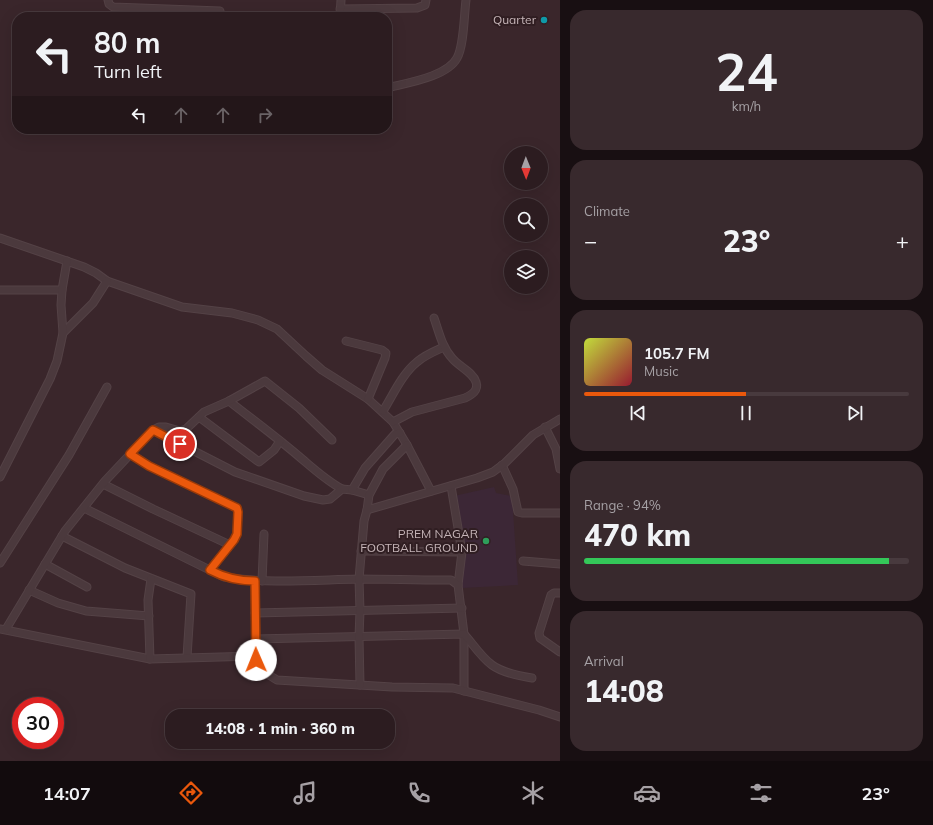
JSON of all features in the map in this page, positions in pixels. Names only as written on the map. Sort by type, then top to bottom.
[{"type":"street","points":[[108,0],[109,4],[113,7],[220,11]]},
{"type":"street","points":[[340,12],[341,0]]},
{"type":"street","points":[[355,12],[417,8],[425,6],[426,0]]},
{"type":"street","points":[[392,87],[434,75],[452,65],[458,58],[461,47],[466,0]]},
{"type":"street","points":[[0,238],[68,261],[96,273],[107,281],[182,308],[232,313],[269,324],[277,329],[322,370],[368,399],[394,422],[431,491]]},
{"type":"street","points":[[0,477],[50,379],[57,361],[64,333],[61,305],[62,290],[68,261]]},
{"type":"street","points":[[64,333],[93,303],[107,281]]},
{"type":"street","points":[[0,290],[62,290]]},
{"type":"street","points":[[394,422],[412,412],[465,398],[473,394],[476,390],[477,383],[473,377],[451,358],[444,347],[434,318]]},
{"type":"street","points":[[346,341],[382,350],[386,353],[368,399]]},
{"type":"street","points":[[383,411],[408,370],[427,355],[444,347]]},
{"type":"street","points":[[256,656],[150,659],[3,629],[62,536],[103,484],[153,430],[158,427],[166,427],[180,431],[186,429],[204,412],[229,401],[265,381],[299,408],[332,440]]},
{"type":"street","points":[[0,563],[69,455],[106,387]]},
{"type":"street","points":[[229,401],[334,485],[342,489],[369,495]]},
{"type":"street","points":[[198,417],[259,462],[274,450],[280,441]]},
{"type":"street","points":[[367,510],[451,486],[493,472],[533,435],[560,420]]},
{"type":"street","points":[[545,427],[556,449],[560,469]]},
{"type":"street","points":[[153,430],[235,472],[304,496],[323,500],[330,499],[342,489]]},
{"type":"street","points":[[352,490],[365,468],[395,434],[400,433]]},
{"type":"street","points":[[360,685],[359,579],[364,521],[369,495],[383,469],[407,445]]},
{"type":"street","points":[[130,454],[149,466],[237,508],[237,534],[210,570]]},
{"type":"street","points":[[502,465],[513,490],[518,512],[560,513]]},
{"type":"street","points":[[103,484],[230,545]]},
{"type":"street","points":[[451,486],[462,552],[458,585],[464,634],[464,691]]},
{"type":"street","points":[[84,508],[224,577],[246,581],[359,579],[451,580],[458,585]]},
{"type":"street","points":[[264,534],[255,614],[256,660],[264,672],[277,680],[360,685],[453,688],[539,710],[560,717]]},
{"type":"street","points":[[62,536],[125,568],[191,594],[187,657]]},
{"type":"street","points":[[361,551],[462,552]]},
{"type":"street","points":[[523,561],[560,564]]},
{"type":"street","points":[[45,564],[87,587]]},
{"type":"street","points":[[150,659],[148,600],[151,579]]},
{"type":"street","points":[[29,590],[58,603],[86,612],[149,616]]},
{"type":"street","points":[[560,593],[554,593],[551,595],[539,635],[540,638],[560,652]]},
{"type":"street","points":[[255,614],[462,608]]},
{"type":"street","points":[[256,639],[464,634]]},
{"type":"street","points":[[464,634],[493,665],[506,671],[532,678]]},
{"type":"shaded area","name":"PREM NAGAR FOOTBALL GROUND","points":[[494,487],[496,493],[512,496],[518,585],[462,588],[454,496]]},
{"type":"place","name":"Quarter","points":[[544,20]]},
{"type":"place","name":"PREM NAGAR FOOTBALL GROUND","points":[[486,541]]},
{"type":"route","points":[[180,444],[153,430],[130,454],[149,466],[237,508],[237,534],[234,540],[210,570],[224,577],[255,581],[256,660]]}]
